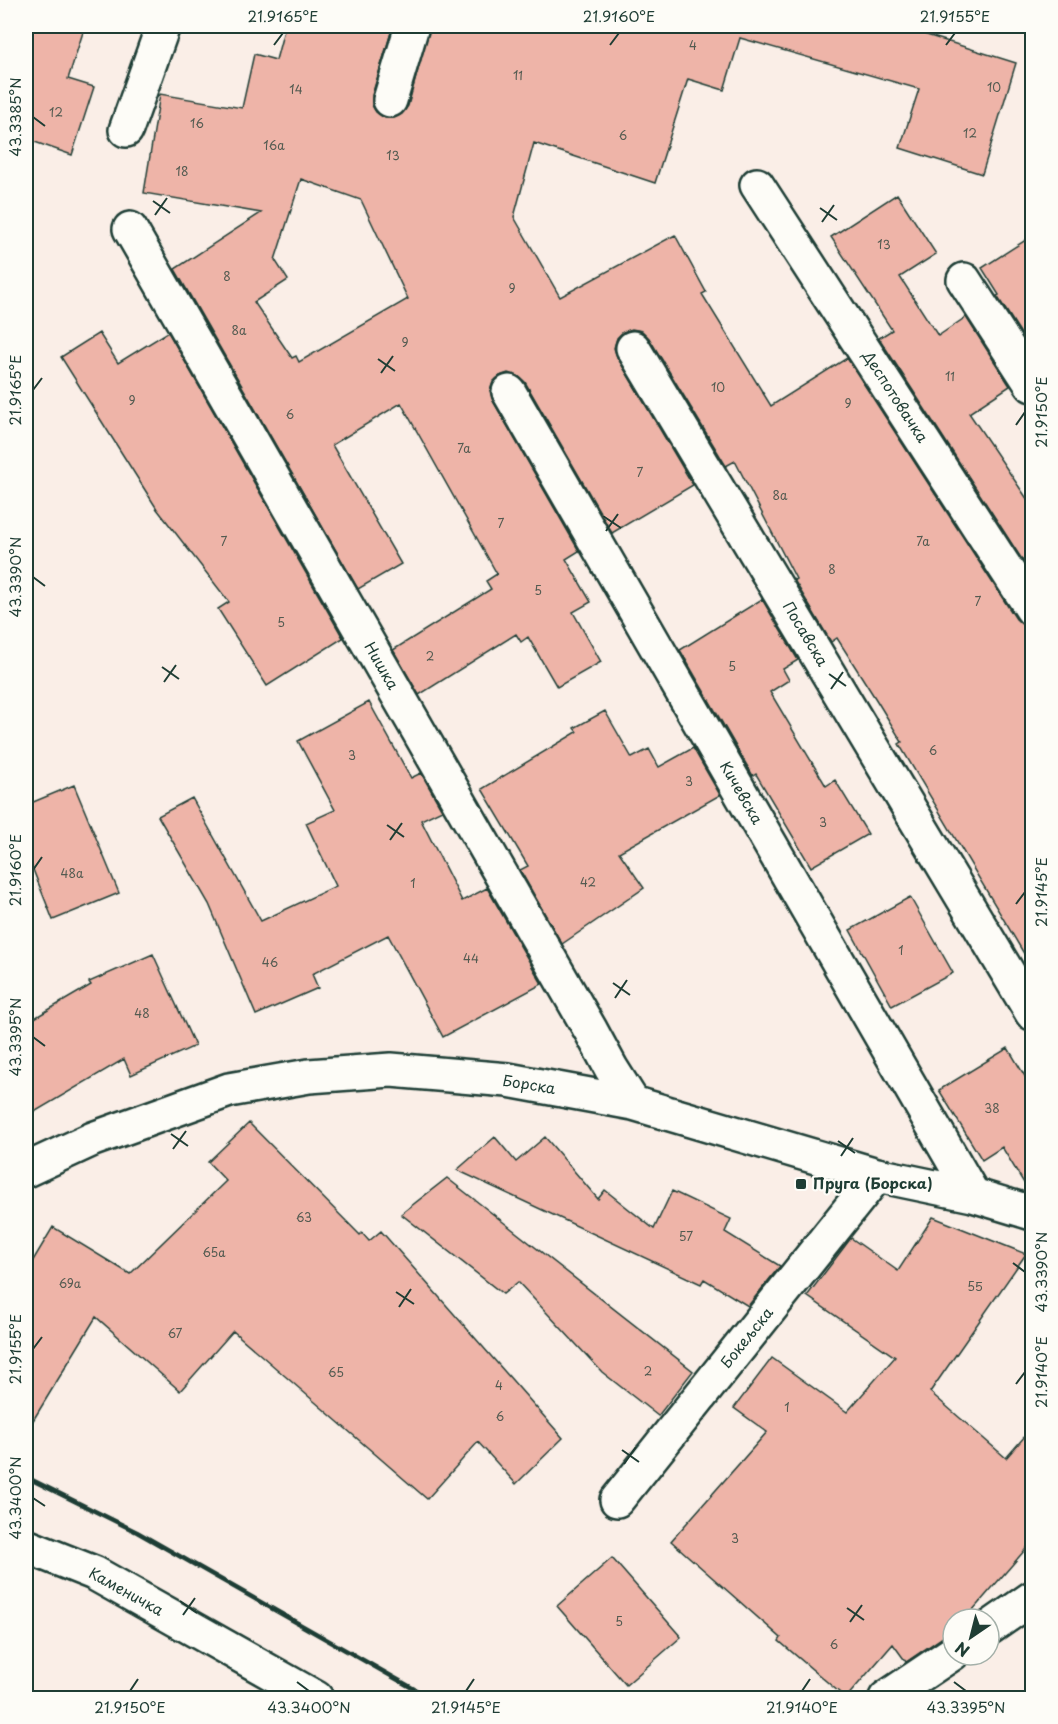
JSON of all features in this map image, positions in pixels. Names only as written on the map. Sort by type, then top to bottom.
[{"type":"street","points":[[126,130],[163,26]]},
{"type":"street","points":[[390,100],[412,26]]},
{"type":"street","name":"Деспотовачка","points":[[757,185],[1032,609]]},
{"type":"street","name":"Нишка","points":[[130,229],[633,1103]]},
{"type":"street","points":[[964,280],[1032,385]]},
{"type":"street","name":"Посавска","points":[[633,348],[1032,1013]]},
{"type":"street","name":"Кичевска","points":[[509,392],[973,1195]]},
{"type":"street","name":"Борска","points":[[26,1170],[93,1138],[229,1090],[309,1076],[391,1070],[508,1080],[633,1103],[877,1175],[973,1195],[1032,1213]]},
{"type":"street","name":"Бокељска","points":[[616,1500],[877,1175]]},
{"type":"street","name":"Каменичка","points":[[26,1546],[94,1573],[316,1698]]},
{"type":"street","points":[[1001,1620],[1032,1598]]},
{"type":"street","points":[[886,1698],[941,1661]]},
{"type":"building","points":[[26,26],[85,26],[68,79],[94,87],[72,155],[26,139]]},
{"type":"building","points":[[285,26],[393,26],[372,95],[372,105],[376,112],[385,118],[394,118],[402,114],[408,106],[430,26],[898,26],[1016,63],[982,174],[900,148],[919,89],[740,38],[724,90],[688,79],[655,183],[534,143],[514,217],[560,297],[675,235],[706,292],[702,294],[771,406],[847,358],[1016,619],[1032,628],[1032,967],[899,744],[902,742],[877,701],[837,638],[831,642],[794,580],[796,579],[735,461],[726,466],[649,338],[642,331],[632,329],[623,332],[617,338],[614,348],[617,357],[693,485],[612,533],[525,382],[518,376],[508,373],[493,382],[490,391],[493,401],[579,551],[566,559],[591,602],[573,612],[601,662],[557,687],[528,637],[521,642],[516,634],[419,695],[393,650],[491,589],[486,581],[497,574],[401,403],[332,445],[401,564],[358,589],[175,269],[261,213],[144,193],[160,94],[242,108],[254,54],[276,60]],"holes":[[[301,179],[361,200],[408,299],[299,362],[296,356],[292,358],[254,302],[288,280],[275,260]]]},
{"type":"building","points":[[897,194],[936,254],[900,277],[938,336],[966,317],[1010,386],[969,413],[1032,506],[1032,575],[879,338],[892,330],[831,237]]},
{"type":"building","points":[[1032,236],[1032,351],[982,268]]},
{"type":"building","points":[[168,332],[343,638],[267,686],[218,609],[229,602],[157,509],[61,357],[99,333],[118,363]]},
{"type":"building","points":[[762,599],[798,660],[783,669],[789,680],[770,692],[826,786],[835,780],[868,834],[811,867],[756,774],[753,776],[680,650]]},
{"type":"building","points":[[369,702],[411,778],[421,773],[442,810],[421,820],[462,901],[487,888],[542,984],[443,1037],[388,935],[312,974],[318,988],[256,1015],[209,904],[158,816],[192,798],[261,921],[336,886],[306,823],[335,810],[298,741]]},
{"type":"building","points":[[605,711],[632,758],[649,749],[659,767],[693,748],[720,795],[619,852],[644,888],[562,944],[520,870],[528,866],[482,789],[577,732],[574,728]]},
{"type":"building","points":[[74,785],[119,893],[53,920],[26,852],[26,805]]},
{"type":"building","points":[[910,897],[953,973],[892,1006],[850,930]]},
{"type":"building","points":[[153,954],[195,1046],[131,1075],[124,1059],[26,1117],[26,1023],[91,985],[89,982]]},
{"type":"building","points":[[1008,1048],[1032,1088],[1032,1194],[1002,1147],[982,1160],[939,1090]]},
{"type":"building","points":[[249,1123],[360,1235],[362,1233],[369,1241],[381,1231],[563,1438],[516,1484],[478,1442],[427,1499],[233,1331],[180,1391],[96,1317],[26,1432],[26,1272],[53,1227],[130,1274],[226,1181],[208,1162]]},
{"type":"building","points":[[495,1137],[516,1162],[545,1137],[598,1199],[605,1190],[654,1229],[672,1191],[731,1219],[725,1232],[780,1266],[748,1306],[704,1279],[701,1284],[457,1170]]},
{"type":"building","points":[[447,1178],[693,1371],[658,1416],[602,1372],[518,1282],[503,1294],[401,1214]]},
{"type":"building","points":[[933,1217],[1026,1254],[930,1392],[1006,1458],[1032,1428],[1032,1542],[975,1607],[941,1607],[941,1638],[906,1662],[893,1644],[846,1698],[779,1641],[781,1638],[671,1541],[767,1432],[734,1408],[772,1358],[847,1412],[895,1357],[807,1296],[851,1238],[898,1271]]},
{"type":"building","points":[[612,1558],[681,1637],[626,1685],[557,1606]]},
{"type":"railway","points":[[26,1477],[137,1532],[430,1698]]},
{"type":"place","name":"Пруга (Борска)","points":[[801,1184]]}]
